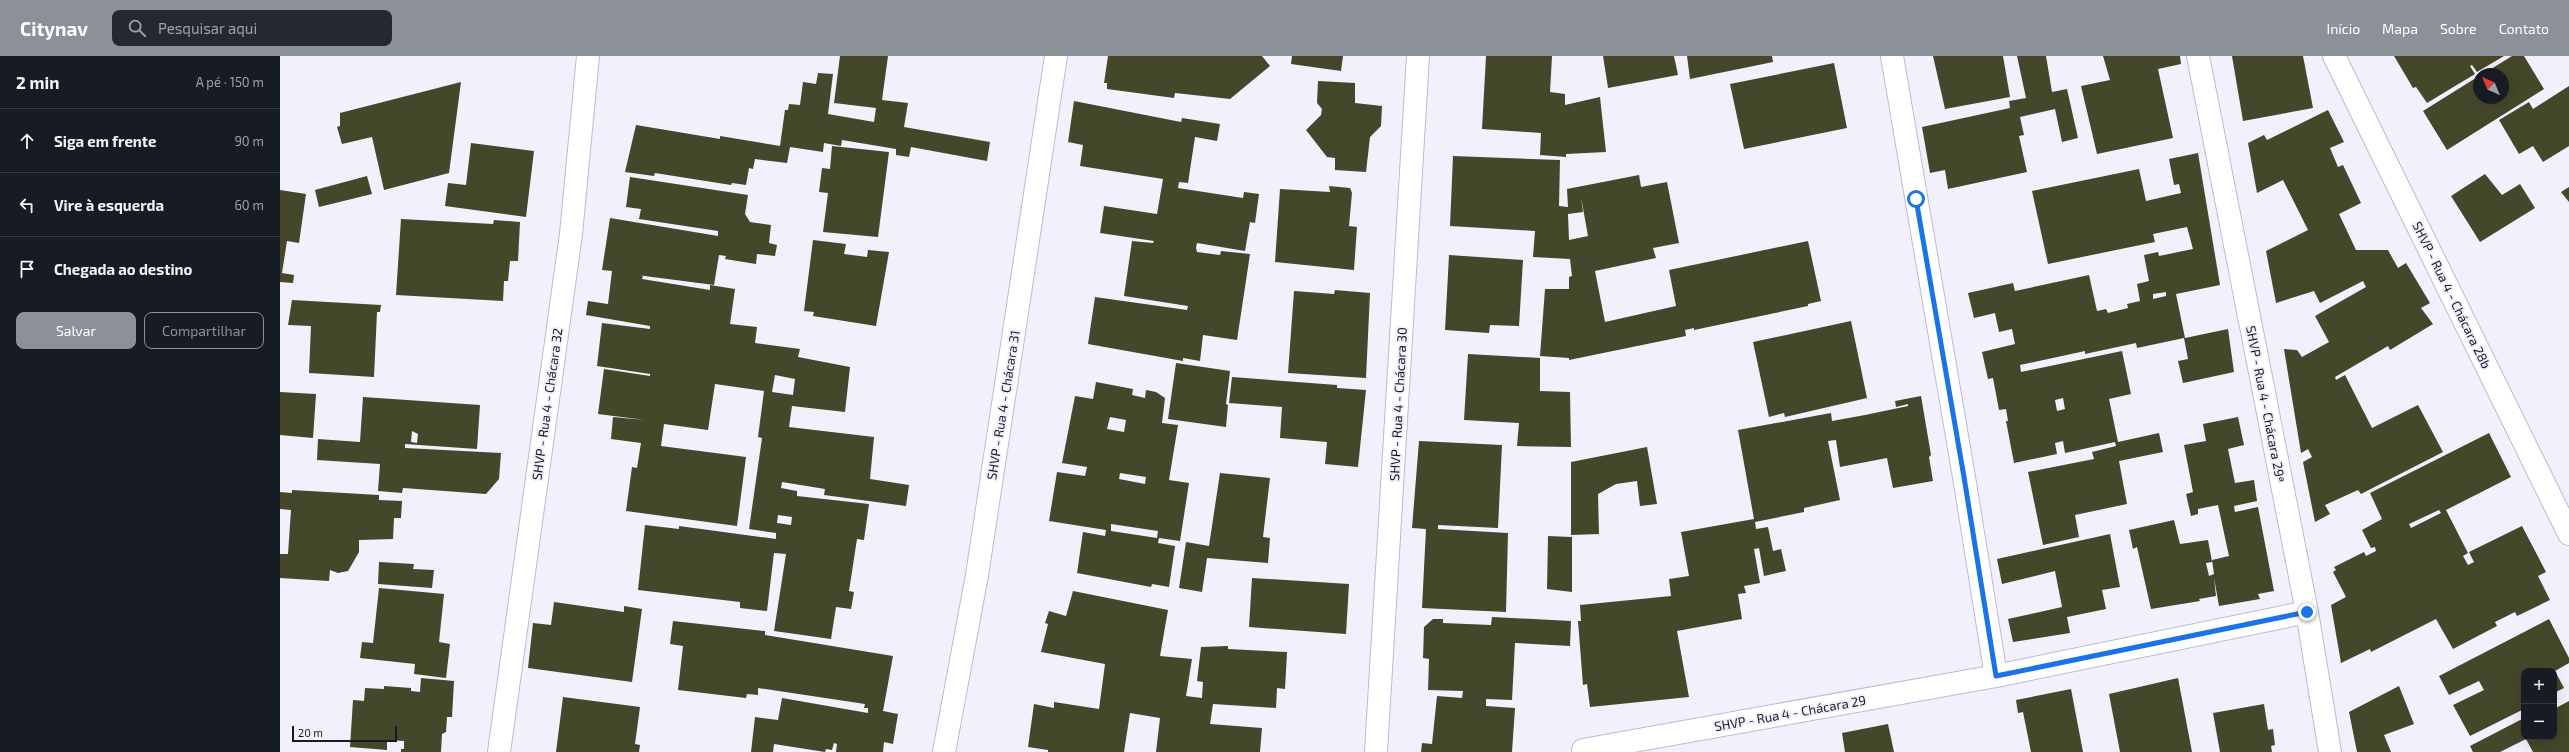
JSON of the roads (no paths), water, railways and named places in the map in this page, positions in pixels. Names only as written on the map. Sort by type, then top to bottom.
[{"type":"street","name":"SHVP - Rua 4 - Chácara 32","points":[[499,752],[571,234],[588,56]]},
{"type":"street","name":"SHVP - Rua 4 - Chácara 31","points":[[944,752],[977,575],[1056,56]]},
{"type":"street","name":"SHVP - Rua 4 - Chácara 30","points":[[1376,752],[1418,56]]},
{"type":"street","points":[[1892,56],[1964,477],[1996,676]]},
{"type":"street","name":"SHVP - Rua 4 - Chácara 29ª","points":[[2198,56],[2307,612],[2330,752]]},
{"type":"street","name":"SHVP - Rua 4 - Chácara 28b","points":[[2334,56],[2569,534]]},
{"type":"street","name":"SHVP - Rua 4 - Chácara 29","points":[[1584,750],[1996,676],[2307,612]]}]
